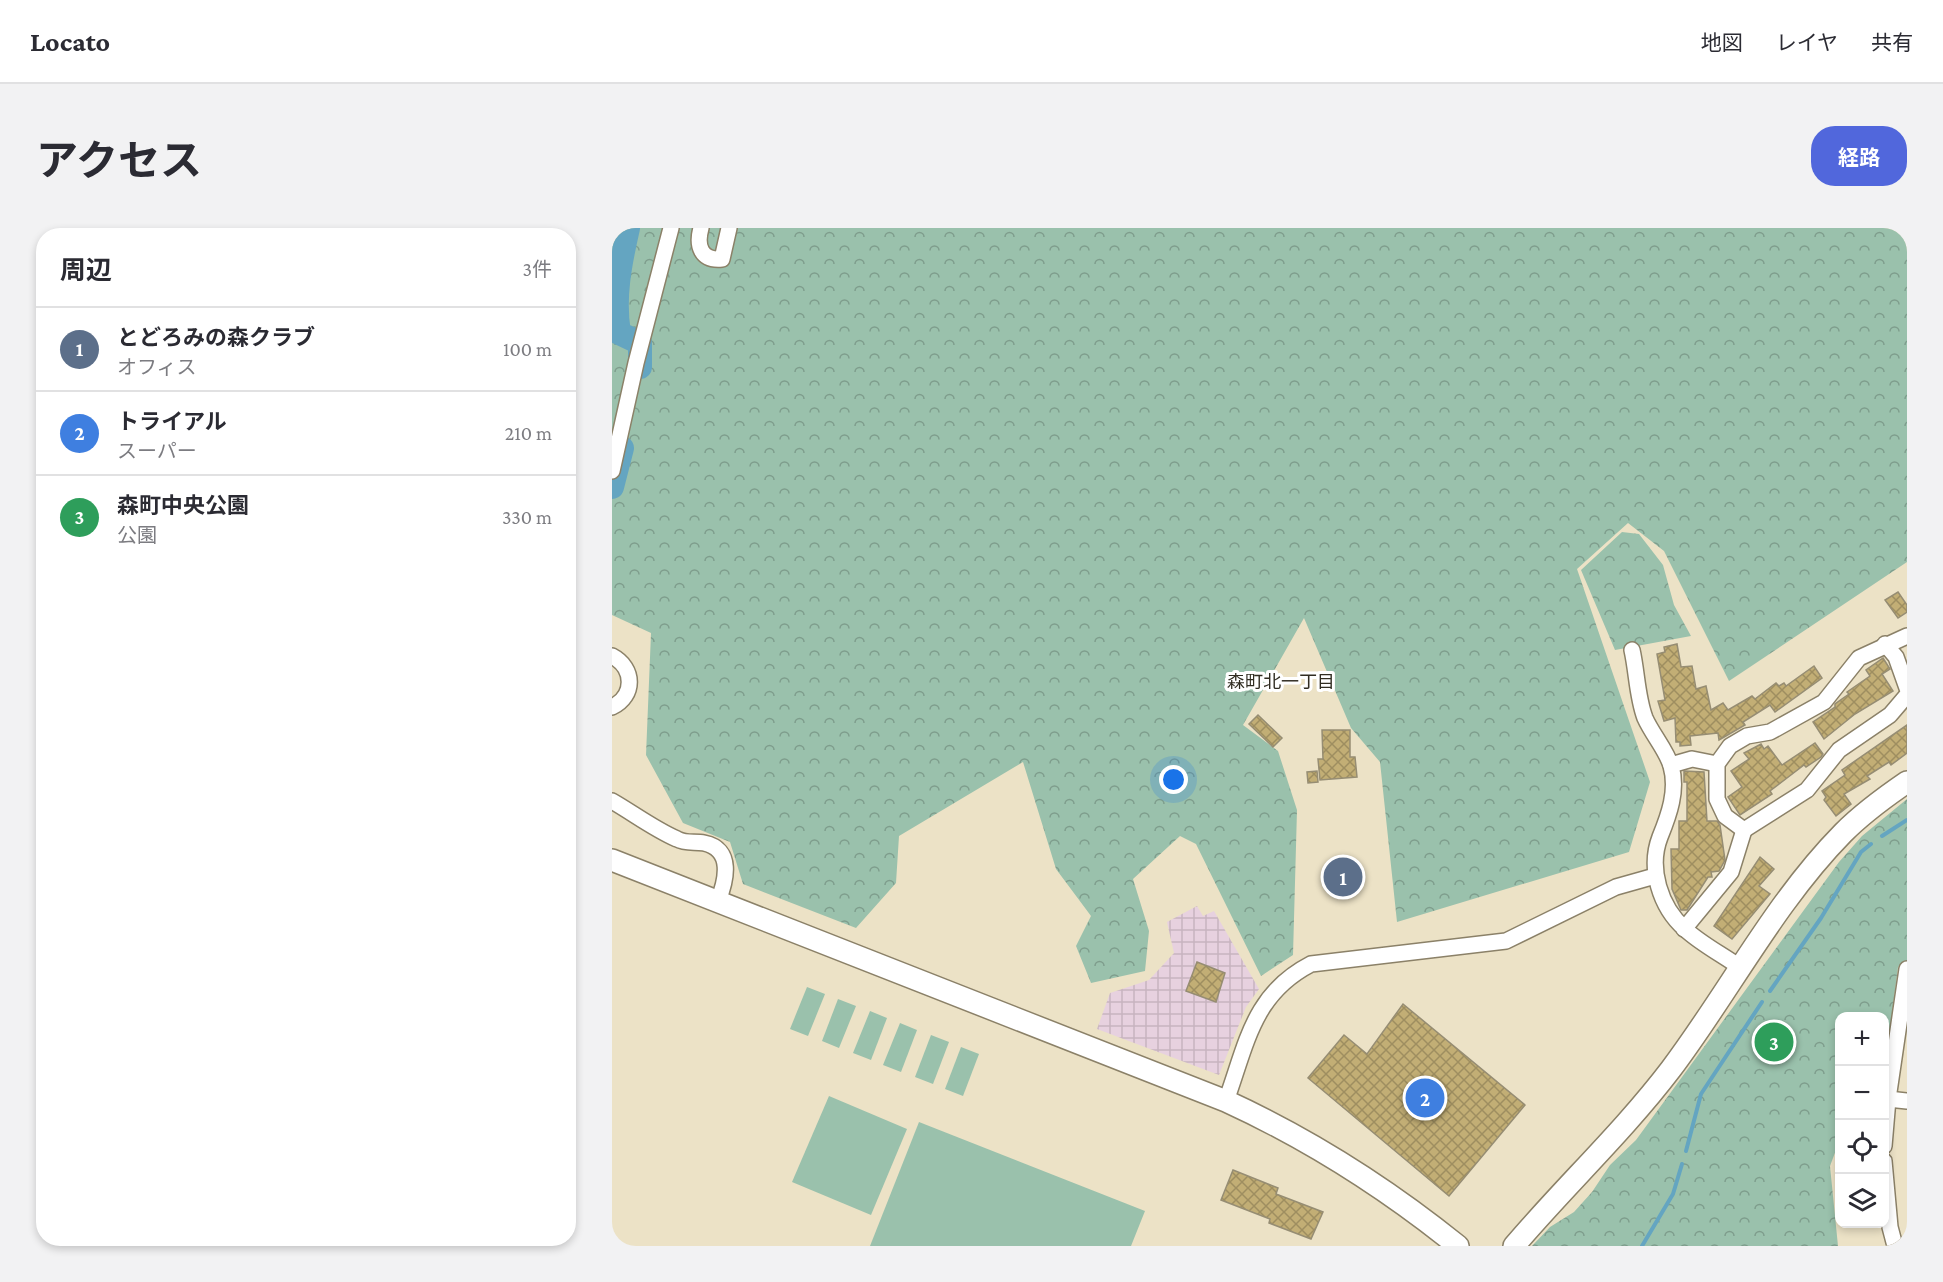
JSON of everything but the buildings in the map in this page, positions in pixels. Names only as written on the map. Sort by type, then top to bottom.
[{"type":"street","points":[[612,471],[636,363],[671,228]]},
{"type":"street","points":[[701,228],[698,246],[701,253],[714,259],[722,259],[729,228]]},
{"type":"street","points":[[1744,830],[1725,816],[1717,799],[1718,764],[1730,746],[1747,736],[1770,732],[1824,702],[1859,658],[1885,644],[1907,636]]},
{"type":"street","points":[[1885,644],[1896,657],[1907,688]]},
{"type":"street","points":[[1632,650],[1644,714],[1654,738],[1671,765],[1673,790],[1669,816],[1658,843],[1655,876],[1668,909],[1684,929],[1741,968]]},
{"type":"street","points":[[612,656],[626,667],[630,681],[628,693],[622,703],[612,707]]},
{"type":"street","points":[[1684,929],[1731,872],[1744,830],[1807,790],[1839,750],[1890,715],[1907,695]]},
{"type":"street","points":[[1671,765],[1692,759],[1718,764]]},
{"type":"street","points":[[1514,1246],[1562,1191],[1632,1118],[1672,1068],[1807,875],[1844,833],[1907,782]]},
{"type":"street","points":[[612,801],[676,839],[714,846],[723,855],[726,869],[724,885],[718,901]]},
{"type":"street","points":[[612,860],[1226,1101],[1286,1129],[1356,1170],[1458,1246]]},
{"type":"street","points":[[1226,1101],[1259,1012],[1272,992],[1291,975],[1311,964],[1506,941],[1616,887],[1655,876]]},
{"type":"street","points":[[1889,1092],[1907,969]]},
{"type":"street","points":[[1889,1099],[1907,1101]]},
{"type":"street","points":[[1885,1174],[1890,1227],[1895,1246]]},
{"type":"shaded area","points":[[1197,906],[1203,916],[1214,911],[1259,989],[1246,1007],[1219,1075],[1097,1029],[1110,993],[1149,980],[1174,953],[1167,922]]},
{"type":"green space","points":[[612,228],[1907,228],[1907,562],[1729,681],[1664,551],[1628,523],[1577,569],[1650,782],[1629,852],[1397,922],[1380,762],[1351,728],[1304,618],[1243,725],[1278,751],[1297,810],[1293,955],[1261,976],[1196,844],[1180,836],[1133,879],[1149,931],[1145,971],[1091,983],[1076,946],[1091,916],[1056,869],[1023,762],[899,836],[896,883],[856,928],[743,884],[730,842],[683,823],[646,755],[651,633],[612,615]]},
{"type":"green space","points":[[1622,532],[1639,534],[1663,565],[1674,605],[1691,636],[1615,650],[1581,570]]},
{"type":"green space","points":[[1907,799],[1907,961],[1898,967],[1889,1037],[1889,1012],[1835,1012],[1835,1153],[1830,1166],[1838,1246],[1532,1246],[1550,1227],[1574,1212],[1592,1192],[1610,1165],[1636,1140],[1839,862],[1862,836]]},
{"type":"green space","points":[[807,987],[825,994],[808,1036],[790,1029]]},
{"type":"green space","points":[[838,999],[856,1006],[839,1048],[822,1041]]},
{"type":"green space","points":[[870,1011],[887,1018],[871,1060],[853,1053]]},
{"type":"green space","points":[[900,1023],[917,1030],[901,1072],[883,1065]]},
{"type":"green space","points":[[931,1035],[949,1042],[933,1084],[915,1077]]},
{"type":"green space","points":[[961,1047],[979,1054],[963,1096],[945,1089]]},
{"type":"green space","points":[[829,1096],[907,1129],[871,1215],[792,1182]]},
{"type":"green space","points":[[919,1122],[1145,1211],[1131,1246],[870,1246]]},
{"type":"waterway","points":[[628,228],[618,280],[617,320],[619,333],[640,343],[640,367]]},
{"type":"waterway","points":[[612,487],[622,448]]},
{"type":"waterway","points":[[1882,836],[1907,820]]},
{"type":"waterway","points":[[1770,991],[1821,918],[1861,852],[1871,844]]},
{"type":"waterway","points":[[1686,1151],[1701,1094],[1762,1002]]},
{"type":"waterway","points":[[1642,1246],[1673,1194],[1682,1164]]},
{"type":"place","name":"とどろみの森クラブ","points":[[1343,877]]},
{"type":"place","name":"森町中央公園","points":[[1774,1042]]},
{"type":"place","name":"トライアル","points":[[1425,1098]]},
{"type":"district","name":"森町北一丁目","points":[[1281,682]]}]
